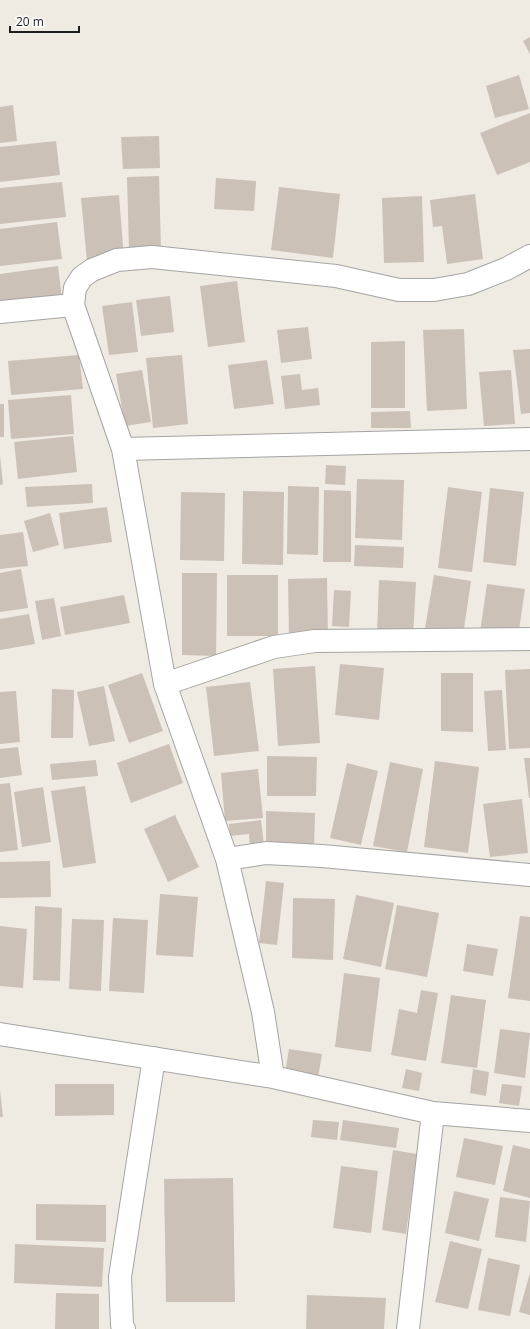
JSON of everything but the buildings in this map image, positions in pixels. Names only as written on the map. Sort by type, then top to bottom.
[{"type":"street","points":[[273,1077],[263,1012],[227,859],[166,684],[124,450],[73,305],[75,288],[82,277],[103,264],[117,260],[160,258],[336,276],[399,290],[434,290],[468,284],[506,269],[530,256]]},
{"type":"street","points":[[0,312],[73,305]]},
{"type":"street","points":[[124,450],[530,439]]},
{"type":"street","points":[[166,684],[274,647],[315,641],[530,639]]},
{"type":"street","points":[[227,859],[266,853],[322,856],[530,875]]},
{"type":"street","points":[[0,1034],[273,1077],[433,1113],[530,1121]]},
{"type":"street","points":[[124,1329],[122,1325],[120,1277],[154,1058]]},
{"type":"street","points":[[408,1329],[433,1113]]}]
